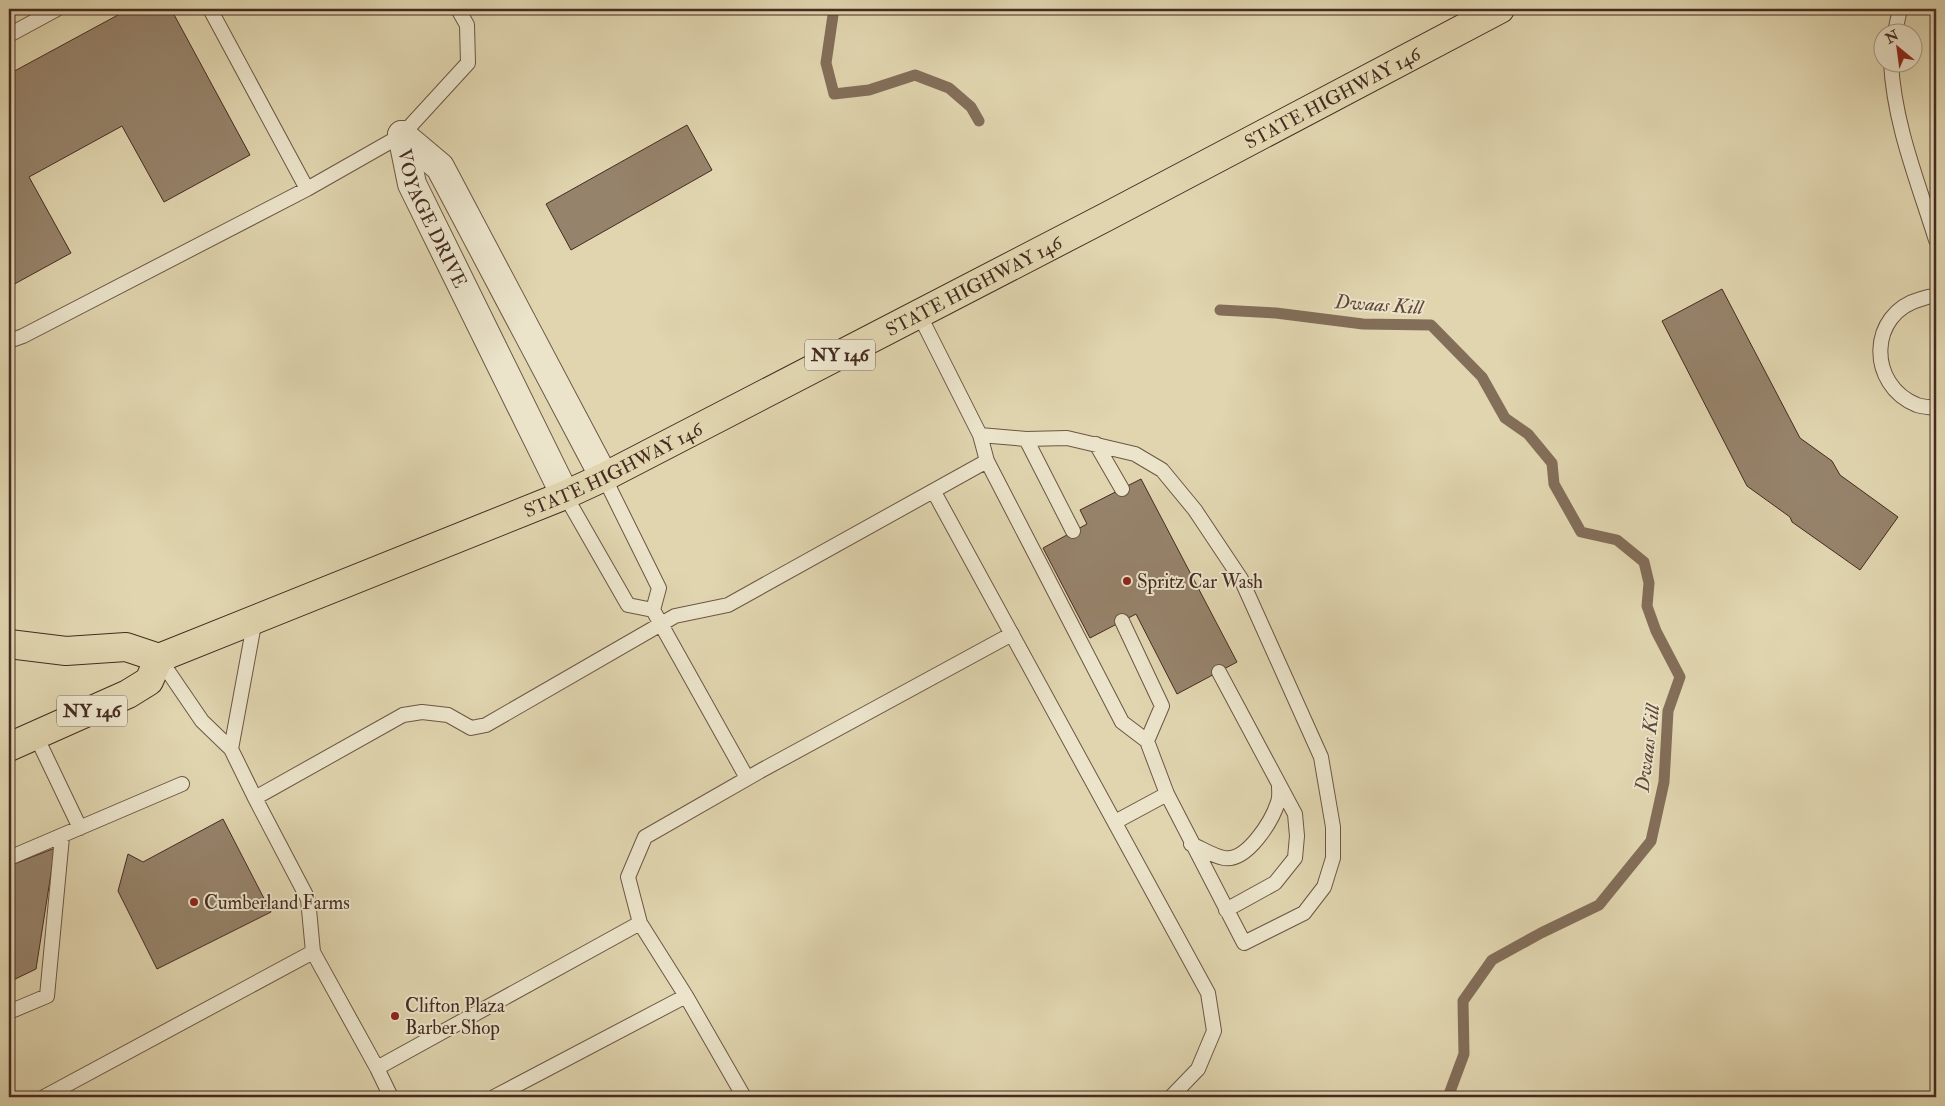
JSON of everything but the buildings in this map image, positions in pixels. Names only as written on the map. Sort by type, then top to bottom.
[{"type":"main road","name":"STATE HIGHWAY 146","points":[[159,658],[566,494],[604,476],[919,314],[1500,9]]},
{"type":"main road","points":[[9,644],[66,651],[126,647],[159,658]]},
{"type":"main road","name":"NY 146","points":[[9,747],[128,694],[149,681],[159,658]]},
{"type":"street","name":"VOYAGE DRIVE","points":[[402,135],[440,167],[604,476]]},
{"type":"street","name":"VOYAGE DRIVE","points":[[402,135],[412,184],[566,494]]},
{"type":"lane","points":[[9,36],[57,9]]},
{"type":"lane","points":[[210,9],[307,189]]},
{"type":"lane","points":[[9,341],[32,331],[307,189],[402,135],[468,62],[467,25],[458,9]]},
{"type":"lane","points":[[1897,22],[1900,9]]},
{"type":"lane","points":[[1891,72],[1892,85],[1899,119],[1936,240]]},
{"type":"lane","points":[[1936,296],[1911,302],[1894,314],[1883,334],[1880,355],[1885,377],[1899,394],[1918,405],[1936,408]]},
{"type":"lane","points":[[919,314],[980,435],[987,461],[1122,722],[1147,741],[1167,794],[1191,844],[1244,943],[1304,913],[1324,887],[1333,858],[1333,827],[1321,757],[1241,579],[1195,510],[1162,470],[1135,454],[1067,438],[1026,439],[980,435]]},
{"type":"lane","points":[[1026,439],[1073,531]]},
{"type":"lane","points":[[1096,444],[1122,488]]},
{"type":"lane","points":[[255,798],[403,715],[422,712],[448,715],[471,728],[486,725],[674,616],[728,605],[987,461]]},
{"type":"lane","points":[[604,476],[659,588],[653,610],[747,778]]},
{"type":"lane","points":[[934,492],[1208,993],[1214,1031],[1198,1069],[1171,1097]]},
{"type":"lane","points":[[566,494],[628,605],[653,610]]},
{"type":"lane","points":[[231,749],[255,619]]},
{"type":"lane","points":[[1122,621],[1162,706],[1147,741]]},
{"type":"lane","points":[[744,1097],[686,996],[640,923],[628,877],[645,837],[747,778],[1012,634]]},
{"type":"lane","points":[[159,658],[202,721],[231,749],[308,899],[313,952],[391,1097]]},
{"type":"lane","points":[[1219,672],[1295,814],[1297,836],[1295,858],[1275,883],[1226,910]]},
{"type":"lane","points":[[36,736],[80,828]]},
{"type":"lane","points":[[9,858],[49,840],[62,837],[182,784]]},
{"type":"lane","points":[[1191,844],[1225,858],[1243,854],[1258,837],[1279,801],[1279,785]]},
{"type":"lane","points":[[1115,822],[1167,794]]},
{"type":"lane","points":[[9,1012],[47,996],[48,928],[62,837]]},
{"type":"lane","points":[[377,1068],[640,923]]},
{"type":"lane","points":[[44,1097],[313,952]]},
{"type":"lane","points":[[494,1097],[686,996]]},
{"type":"waterway","name":"Dwaas Kill","points":[[832,9],[833,15],[826,63],[834,94],[869,90],[915,75],[949,88],[971,107],[979,121]]},
{"type":"waterway","name":"Dwaas Kill","points":[[1220,310],[1276,313],[1363,324],[1431,325],[1482,377],[1505,418],[1528,434],[1552,463],[1554,484],[1581,532],[1617,540],[1644,562],[1649,583],[1647,606],[1656,631],[1680,677],[1668,711],[1664,782],[1651,841],[1599,905],[1541,933],[1492,960],[1463,1001],[1464,1054],[1448,1097]]},
{"type":"place","name":"Spritz Car Wash","points":[[1127,581]]},
{"type":"place","name":"Cumberland Farms","points":[[194,902]]},
{"type":"place","name":"Clifton Plaza Barber Shop","points":[[395,1016]]}]
